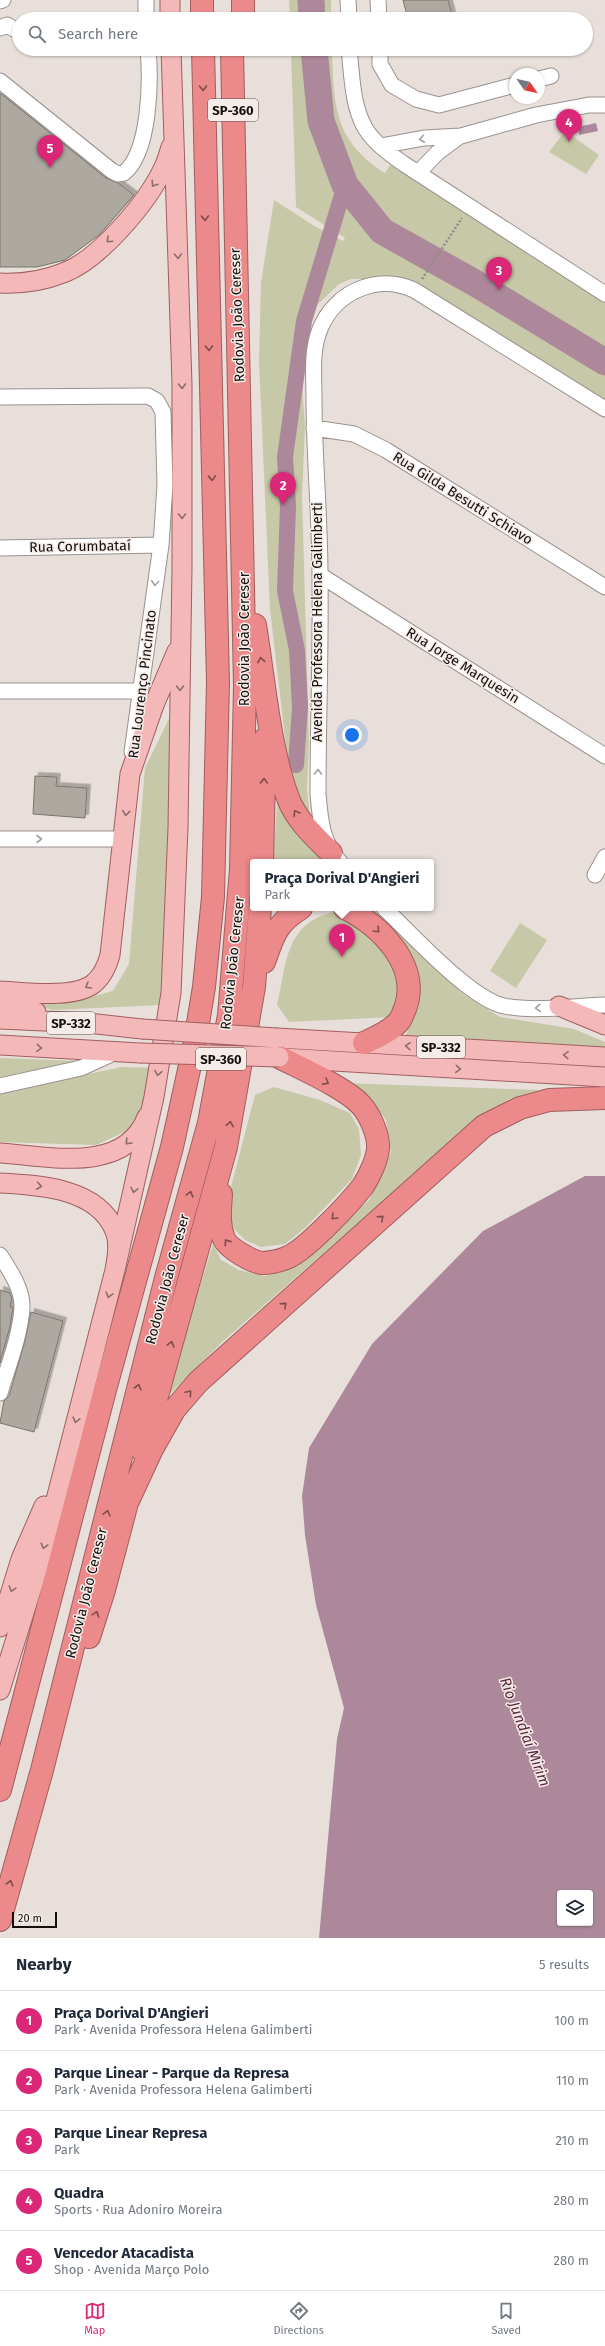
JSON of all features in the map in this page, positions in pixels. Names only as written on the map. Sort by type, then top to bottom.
[{"type":"highway","points":[[202,0],[202,12]]},
{"type":"highway","points":[[231,0],[231,12]]},
{"type":"highway","points":[[243,0],[243,12]]},
{"type":"highway","name":"Rodovia João Cereser","points":[[0,1790],[105,1390],[172,1147],[194,1047],[204,988],[213,897],[218,682],[203,56]]},
{"type":"highway","name":"Rodovia João Cereser","points":[[0,1920],[42,1770],[166,1278],[209,1123],[229,1015],[241,869],[245,686],[233,171],[232,56]]},
{"type":"highway","points":[[233,129],[239,56]]},
{"type":"highway","points":[[243,559],[274,743],[288,799],[303,824],[335,857]]},
{"type":"highway","points":[[262,859],[266,689]]},
{"type":"highway","points":[[260,911],[254,987],[226,1147],[219,1218],[224,1240],[234,1250],[261,1263],[286,1258],[313,1239],[364,1185],[378,1149],[376,1136],[370,1120],[360,1104],[278,1048]]},
{"type":"highway","points":[[254,987],[272,939],[283,919],[296,911]]},
{"type":"highway","points":[[351,911],[364,918],[395,949],[409,977],[410,995],[400,1020],[376,1037],[364,1043]]},
{"type":"highway","points":[[127,1503],[152,1449],[174,1410],[198,1382],[484,1126],[520,1108],[549,1100],[605,1098]]},
{"type":"highway","points":[[42,1770],[77,1673],[102,1597],[226,1147]]},
{"type":"main road","points":[[170,0],[170,12]]},
{"type":"main road","points":[[0,1690],[41,1558],[115,1270],[154,1097],[171,993],[178,828],[181,642],[182,384],[171,56]]},
{"type":"main road","points":[[0,283],[17,283],[42,280],[64,273],[92,257],[116,234],[135,210],[164,167],[174,135]]},
{"type":"main road","points":[[130,774],[154,705],[181,642]]},
{"type":"main road","name":"Rua Lourenço Pincinato","points":[[0,991],[67,992],[83,989],[100,976],[110,955],[130,774]]},
{"type":"main road","points":[[0,1004],[88,1023]]},
{"type":"main road","points":[[559,1006],[605,1025]]},
{"type":"main road","name":"SP-332","points":[[0,1019],[88,1023],[278,1048],[605,1077]]},
{"type":"main road","name":"SP-332","points":[[0,1045],[140,1053],[364,1043],[605,1057]]},
{"type":"main road","points":[[0,1153],[80,1158],[106,1156],[121,1149],[144,1124],[154,1097]]},
{"type":"main road","points":[[0,1183],[40,1185],[73,1194],[93,1204],[108,1217],[116,1232],[118,1247],[115,1270]]},
{"type":"main road","points":[[0,1627],[21,1559],[69,1450]]},
{"type":"street","points":[[145,0],[146,12]]},
{"type":"street","points":[[348,0],[349,12]]},
{"type":"street","points":[[378,0],[379,12]]},
{"type":"street","points":[[0,28],[7,25],[12,28]]},
{"type":"street","points":[[0,81],[112,171],[118,174],[124,174],[134,162],[143,142],[148,90],[148,56]]},
{"type":"street","points":[[350,56],[352,85],[359,111],[365,128],[381,146],[418,173],[605,294]]},
{"type":"street","points":[[380,56],[380,64],[392,85],[416,99],[439,105],[509,87]]},
{"type":"street","points":[[381,146],[424,138],[461,136],[536,115],[589,105],[605,105]]},
{"type":"street","points":[[418,173],[437,153],[461,136]]},
{"type":"street","name":"Avenida Professora Helena Galimberti","points":[[335,857],[321,825],[318,794],[320,575],[314,428],[316,343],[324,320],[332,309],[348,294],[360,288],[379,284],[401,284],[414,290],[605,409]]},
{"type":"street","name":"Rua Lourenço Pincinato","points":[[0,397],[148,396],[157,401],[163,412],[165,485],[161,545],[139,691],[130,774]]},
{"type":"street","name":"Rua Gilda Besutti Schiavo","points":[[314,428],[354,434],[386,450],[605,587]]},
{"type":"street","name":"Rua Corumbataí","points":[[0,548],[161,545]]},
{"type":"street","name":"Rua Jorge Marquesin","points":[[320,575],[605,756]]},
{"type":"street","points":[[0,691],[139,691]]},
{"type":"street","points":[[0,840],[123,839]]},
{"type":"street","points":[[594,875],[605,858]]},
{"type":"street","points":[[387,911],[480,996],[503,1006],[534,1008],[605,1005]]},
{"type":"street","points":[[0,1086],[81,1068],[116,1052]]},
{"type":"street","points":[[0,1255],[18,1286],[22,1305],[17,1331],[0,1393]]},
{"type":"path","points":[[420,283],[460,220]]},
{"type":"green space","points":[[289,0],[331,0],[331,12],[290,12]]},
{"type":"green space","points":[[291,56],[332,56],[336,104],[340,120],[346,134],[355,148],[368,160],[385,173],[392,162],[605,301],[605,409],[392,279],[351,279],[339,284],[313,309],[307,327],[301,371],[305,426],[302,497],[309,741],[307,790],[310,816],[291,789],[270,609],[259,361],[261,283],[274,200],[316,227],[343,241],[345,238],[296,207]]},
{"type":"green space","points":[[565,131],[599,155],[586,174],[549,152]]},
{"type":"green space","points":[[180,696],[176,790],[160,1005],[54,1010],[1,997],[75,1001],[113,991],[129,964],[145,768]]},
{"type":"green space","points":[[278,794],[329,859],[273,859]]},
{"type":"green space","points":[[366,911],[379,911],[463,994],[500,1017],[574,1029],[605,1042],[605,1050],[405,1037],[418,1008],[419,978],[407,951]]},
{"type":"green space","points":[[334,912],[351,918],[405,969],[394,1017],[289,1022],[277,1005],[287,960],[297,935],[306,925],[318,917]]},
{"type":"green space","points":[[520,923],[547,940],[516,988],[490,971]]},
{"type":"green space","points":[[0,1058],[79,1061],[0,1077]]},
{"type":"green space","points":[[122,1067],[159,1068],[151,1104],[129,1130],[96,1145],[0,1142],[0,1092]]},
{"type":"green space","points":[[343,1083],[539,1090],[510,1099],[479,1117],[222,1342],[166,1398],[213,1244],[221,1260],[239,1270],[265,1276],[289,1269],[369,1200],[391,1152],[386,1120],[369,1097]]},
{"type":"green space","points":[[274,1087],[320,1100],[350,1113],[359,1129],[361,1155],[352,1179],[306,1227],[285,1244],[261,1247],[245,1240],[234,1229],[226,1206],[255,1095]]},
{"type":"water","points":[[596,123],[598,131],[579,135],[578,127]]},
{"type":"water","points":[[585,1176],[605,1176],[605,1938],[319,1938],[337,1739],[344,1708],[316,1605],[305,1535],[302,1496],[309,1448],[372,1344],[483,1231]]},
{"type":"building","points":[[403,0],[448,0],[451,12],[406,12]]},
{"type":"building","points":[[0,93],[106,178],[118,183],[134,195],[99,235],[65,260],[37,267],[0,267]]},
{"type":"building","points":[[35,776],[57,777],[56,786],[87,788],[85,818],[33,814]]},
{"type":"building","points":[[0,1290],[10,1293],[12,1298],[10,1307],[13,1307],[10,1326],[0,1363]]},
{"type":"building","points":[[31,1312],[63,1321],[34,1432],[0,1423],[4,1401],[9,1396],[25,1341]]},
{"type":"waterway","name":"Rio Jundiaí Mirim","points":[[311,0],[312,12]]},
{"type":"waterway","name":"Rio Jundiaí Mirim","points":[[315,56],[321,121],[345,185],[382,231],[475,283],[605,362]]},
{"type":"waterway","points":[[296,765],[300,707],[297,650],[285,591],[288,506],[285,457],[304,321],[345,185]]},
{"type":"place","name":"Quadra","points":[[569,142]]},
{"type":"place","name":"Vencedor Atacadista","points":[[50,168]]},
{"type":"place","name":"Parque Linear Represa","points":[[499,290]]},
{"type":"place","name":"Parque Linear - Parque da Represa","points":[[283,505]]},
{"type":"place","name":"Praça Dorival D'Angieri","points":[[342,957]]}]
